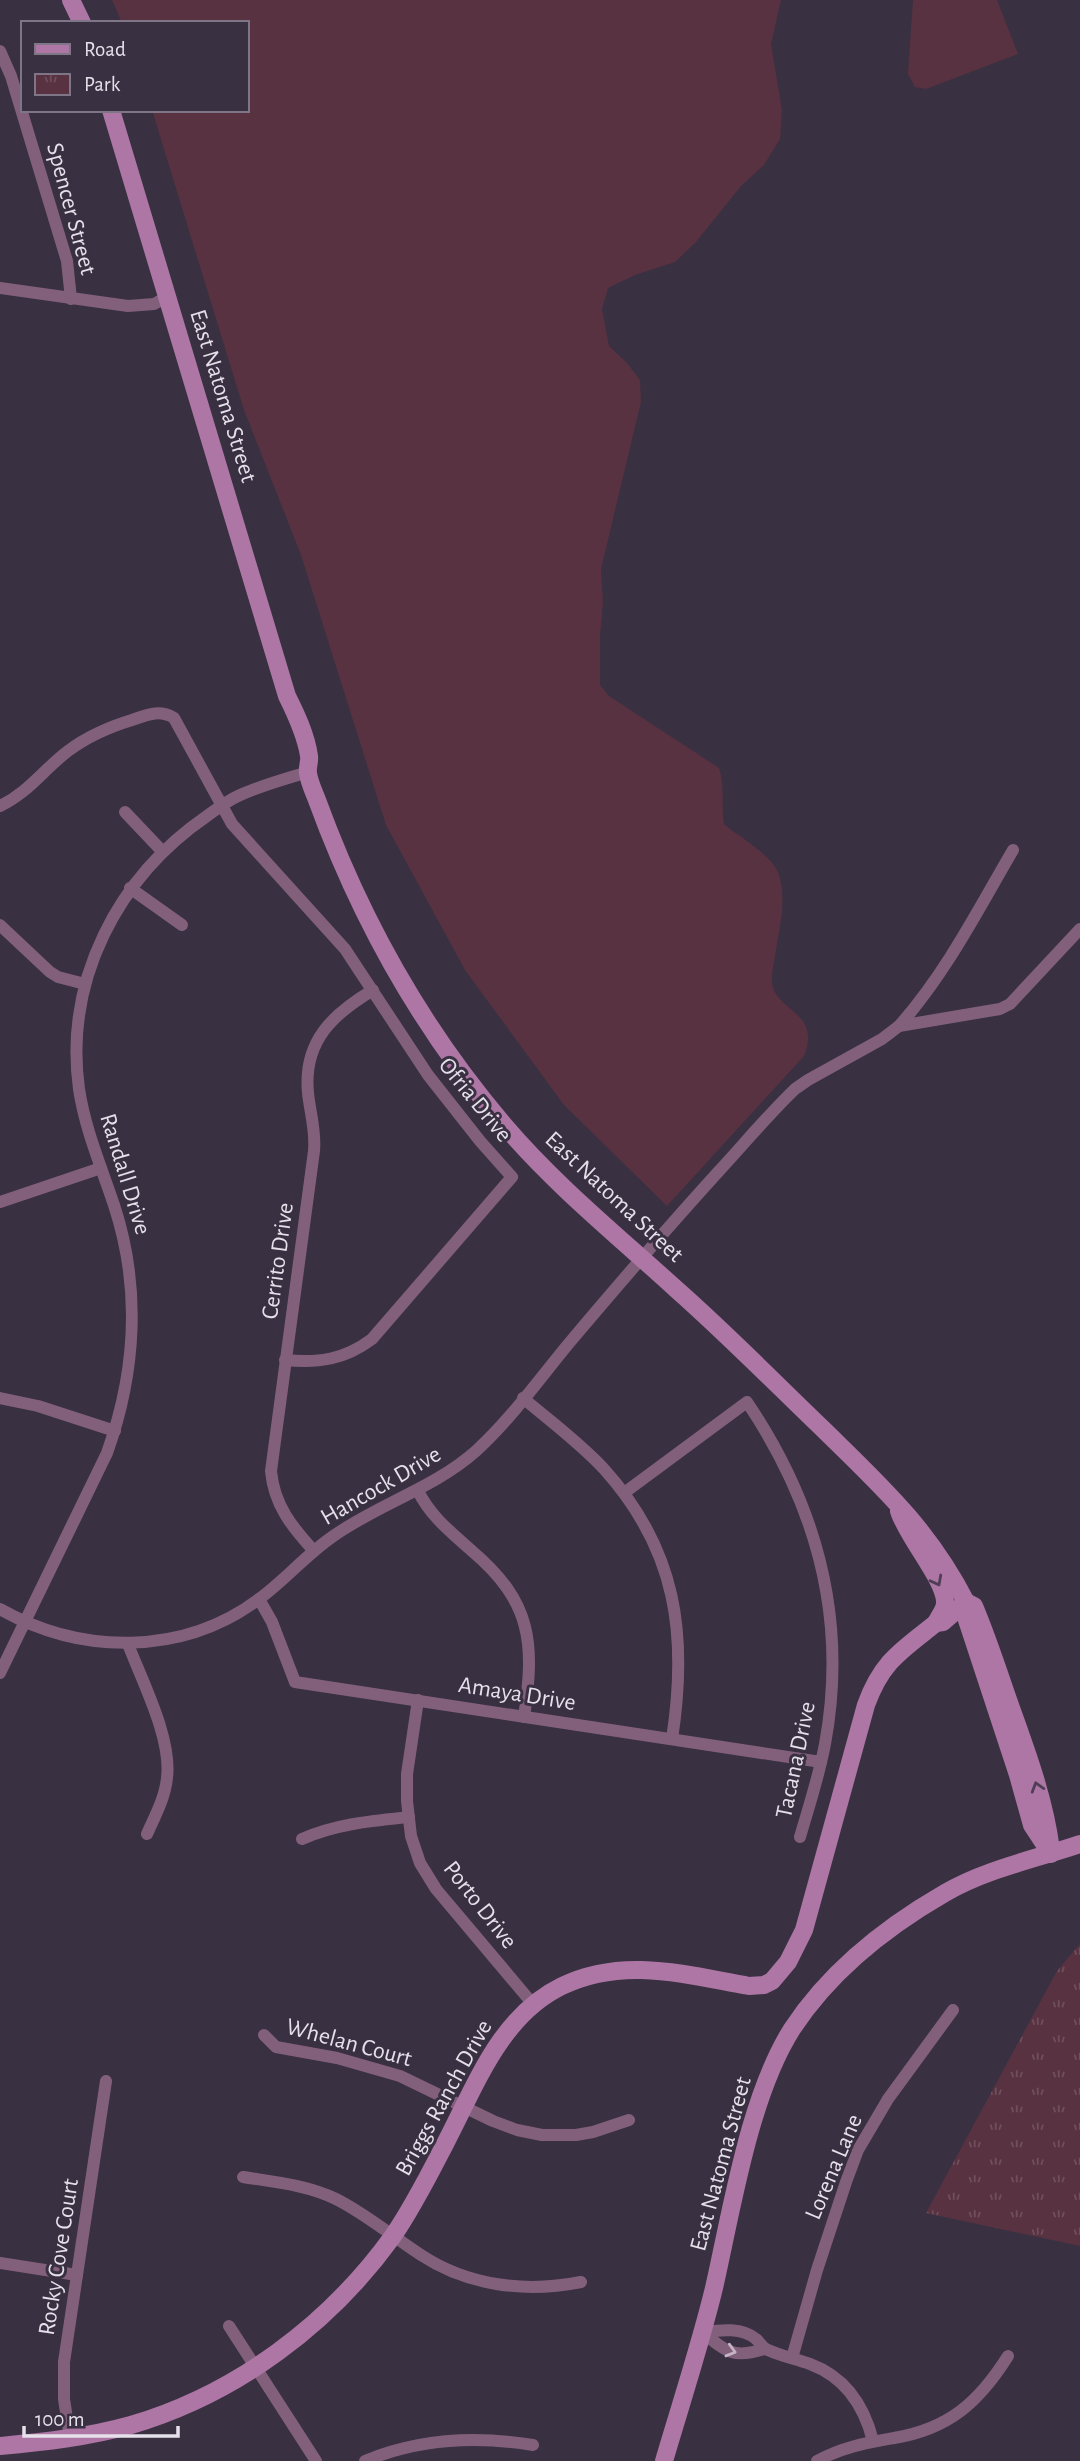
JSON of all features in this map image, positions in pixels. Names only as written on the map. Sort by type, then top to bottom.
[{"type":"main road","points":[[71,0],[81,21]]},
{"type":"main road","name":"East Natoma Street","points":[[112,112],[287,696],[298,719],[309,756],[308,772],[317,801],[393,966],[445,1049],[498,1117],[538,1162],[573,1197],[702,1312],[895,1500],[936,1550],[966,1602],[974,1606],[1024,1746],[1047,1821],[1051,1854],[957,1887],[901,1920],[855,1956],[822,1989],[791,2031],[767,2080],[750,2134],[703,2332],[664,2461]]},
{"type":"main road","points":[[895,1500],[904,1527],[944,1593],[944,1609],[936,1623]]},
{"type":"main road","name":"Briggs Ranch Drive","points":[[0,2446],[70,2438],[131,2424],[172,2410],[226,2385],[311,2327],[336,2304],[393,2236],[419,2195],[497,2044],[532,2003],[576,1979],[627,1968],[661,1970],[749,1986],[764,1985],[772,1981],[797,1947],[807,1922],[866,1705],[878,1675],[894,1657],[966,1602]]},
{"type":"main road","points":[[1051,1854],[1080,1844]]},
{"type":"street","name":"Spencer Street","points":[[0,51],[21,109]]},
{"type":"street","name":"Spencer Street","points":[[22,112],[67,261],[71,299]]},
{"type":"street","points":[[0,288],[141,306],[154,304],[167,297]]},
{"type":"street","name":"Ofria Drive","points":[[0,806],[24,792],[67,752],[86,739],[107,728],[159,712],[167,714],[179,724],[232,824],[345,949],[399,1034],[441,1093],[512,1177],[372,1339],[355,1351],[327,1361],[285,1360]]},
{"type":"street","name":"Randall Drive","points":[[0,1673],[97,1477],[115,1431],[130,1368],[131,1279],[121,1229],[89,1134],[79,1086],[77,1037],[85,984],[101,938],[131,888],[162,851],[238,796],[308,772]]},
{"type":"street","points":[[125,812],[162,851]]},
{"type":"street","points":[[899,1026],[925,996],[946,965],[1013,850]]},
{"type":"street","points":[[131,888],[182,925]]},
{"type":"street","points":[[0,925],[50,972],[58,977],[85,984]]},
{"type":"street","points":[[899,1026],[1000,1009],[1010,1004],[1080,929]]},
{"type":"street","name":"Cerrito Drive","points":[[314,1551],[286,1519],[272,1481],[272,1461],[315,1141],[308,1093],[310,1063],[320,1035],[332,1019],[373,990]]},
{"type":"street","name":"Hancock Drive","points":[[0,1609],[25,1622],[70,1638],[128,1644],[175,1638],[199,1631],[236,1614],[260,1599],[314,1551],[348,1526],[418,1491],[450,1472],[478,1449],[641,1258],[794,1089],[882,1040],[899,1026]]},
{"type":"street","points":[[0,1202],[101,1168]]},
{"type":"street","points":[[0,1398],[38,1406],[115,1431]]},
{"type":"street","points":[[523,1398],[588,1453],[624,1493],[659,1555],[675,1612],[680,1672],[672,1739]]},
{"type":"street","name":"Tacana Drive","points":[[624,1493],[747,1402],[769,1435],[797,1489],[811,1525],[825,1579],[831,1622],[832,1683],[821,1762],[800,1837]]},
{"type":"street","points":[[418,1491],[434,1516],[488,1564],[514,1598],[525,1625],[529,1646],[530,1674],[524,1717]]},
{"type":"street","name":"Amaya Drive","points":[[260,1599],[272,1622],[295,1682],[821,1762]]},
{"type":"street","points":[[128,1644],[162,1731],[168,1759],[165,1789],[147,1834]]},
{"type":"street","name":"Porto Drive","points":[[418,1700],[407,1774],[408,1817],[420,1863],[436,1889],[532,2003]]},
{"type":"street","points":[[302,1839],[348,1824],[408,1817]]},
{"type":"street","name":"Lorena Lane","points":[[792,2358],[821,2258],[858,2150],[888,2099],[953,2010]]},
{"type":"street","name":"Whelan Court","points":[[264,2035],[276,2047],[375,2068],[424,2087],[517,2130],[542,2135],[568,2135],[593,2132],[629,2120]]},
{"type":"street","name":"Rocky Cove Court","points":[[70,2438],[64,2399],[64,2371],[106,2081]]},
{"type":"street","points":[[243,2177],[320,2192],[352,2208],[443,2268],[477,2280],[521,2287],[581,2282]]},
{"type":"street","points":[[0,2263],[77,2275]]},
{"type":"street","points":[[229,2326],[316,2461]]},
{"type":"street","points":[[703,2332],[726,2329],[755,2337],[764,2349],[823,2370],[850,2391],[866,2416],[873,2441]]},
{"type":"street","points":[[703,2332],[722,2350],[748,2355],[764,2349]]},
{"type":"street","points":[[817,2461],[832,2452],[926,2430],[957,2415],[985,2389],[1008,2356]]},
{"type":"street","points":[[365,2461],[401,2449],[443,2441],[496,2440],[533,2445]]},
{"type":"green space","points":[[112,0],[781,0],[771,44],[782,110],[780,139],[764,165],[741,186],[696,242],[675,262],[635,275],[608,288],[602,309],[609,346],[640,380],[641,402],[601,569],[603,602],[600,685],[609,696],[719,768],[724,824],[763,854],[779,875],[782,905],[772,983],[775,993],[803,1021],[808,1041],[804,1056],[667,1206],[564,1105],[465,970],[386,825],[301,555],[244,410],[153,112],[248,112],[248,21],[121,21]]},
{"type":"green space","points":[[913,0],[997,0],[1018,54],[926,89],[915,87],[908,74]]},
{"type":"green space","points":[[1080,1944],[1080,2246],[926,2213],[1057,1971]]}]
